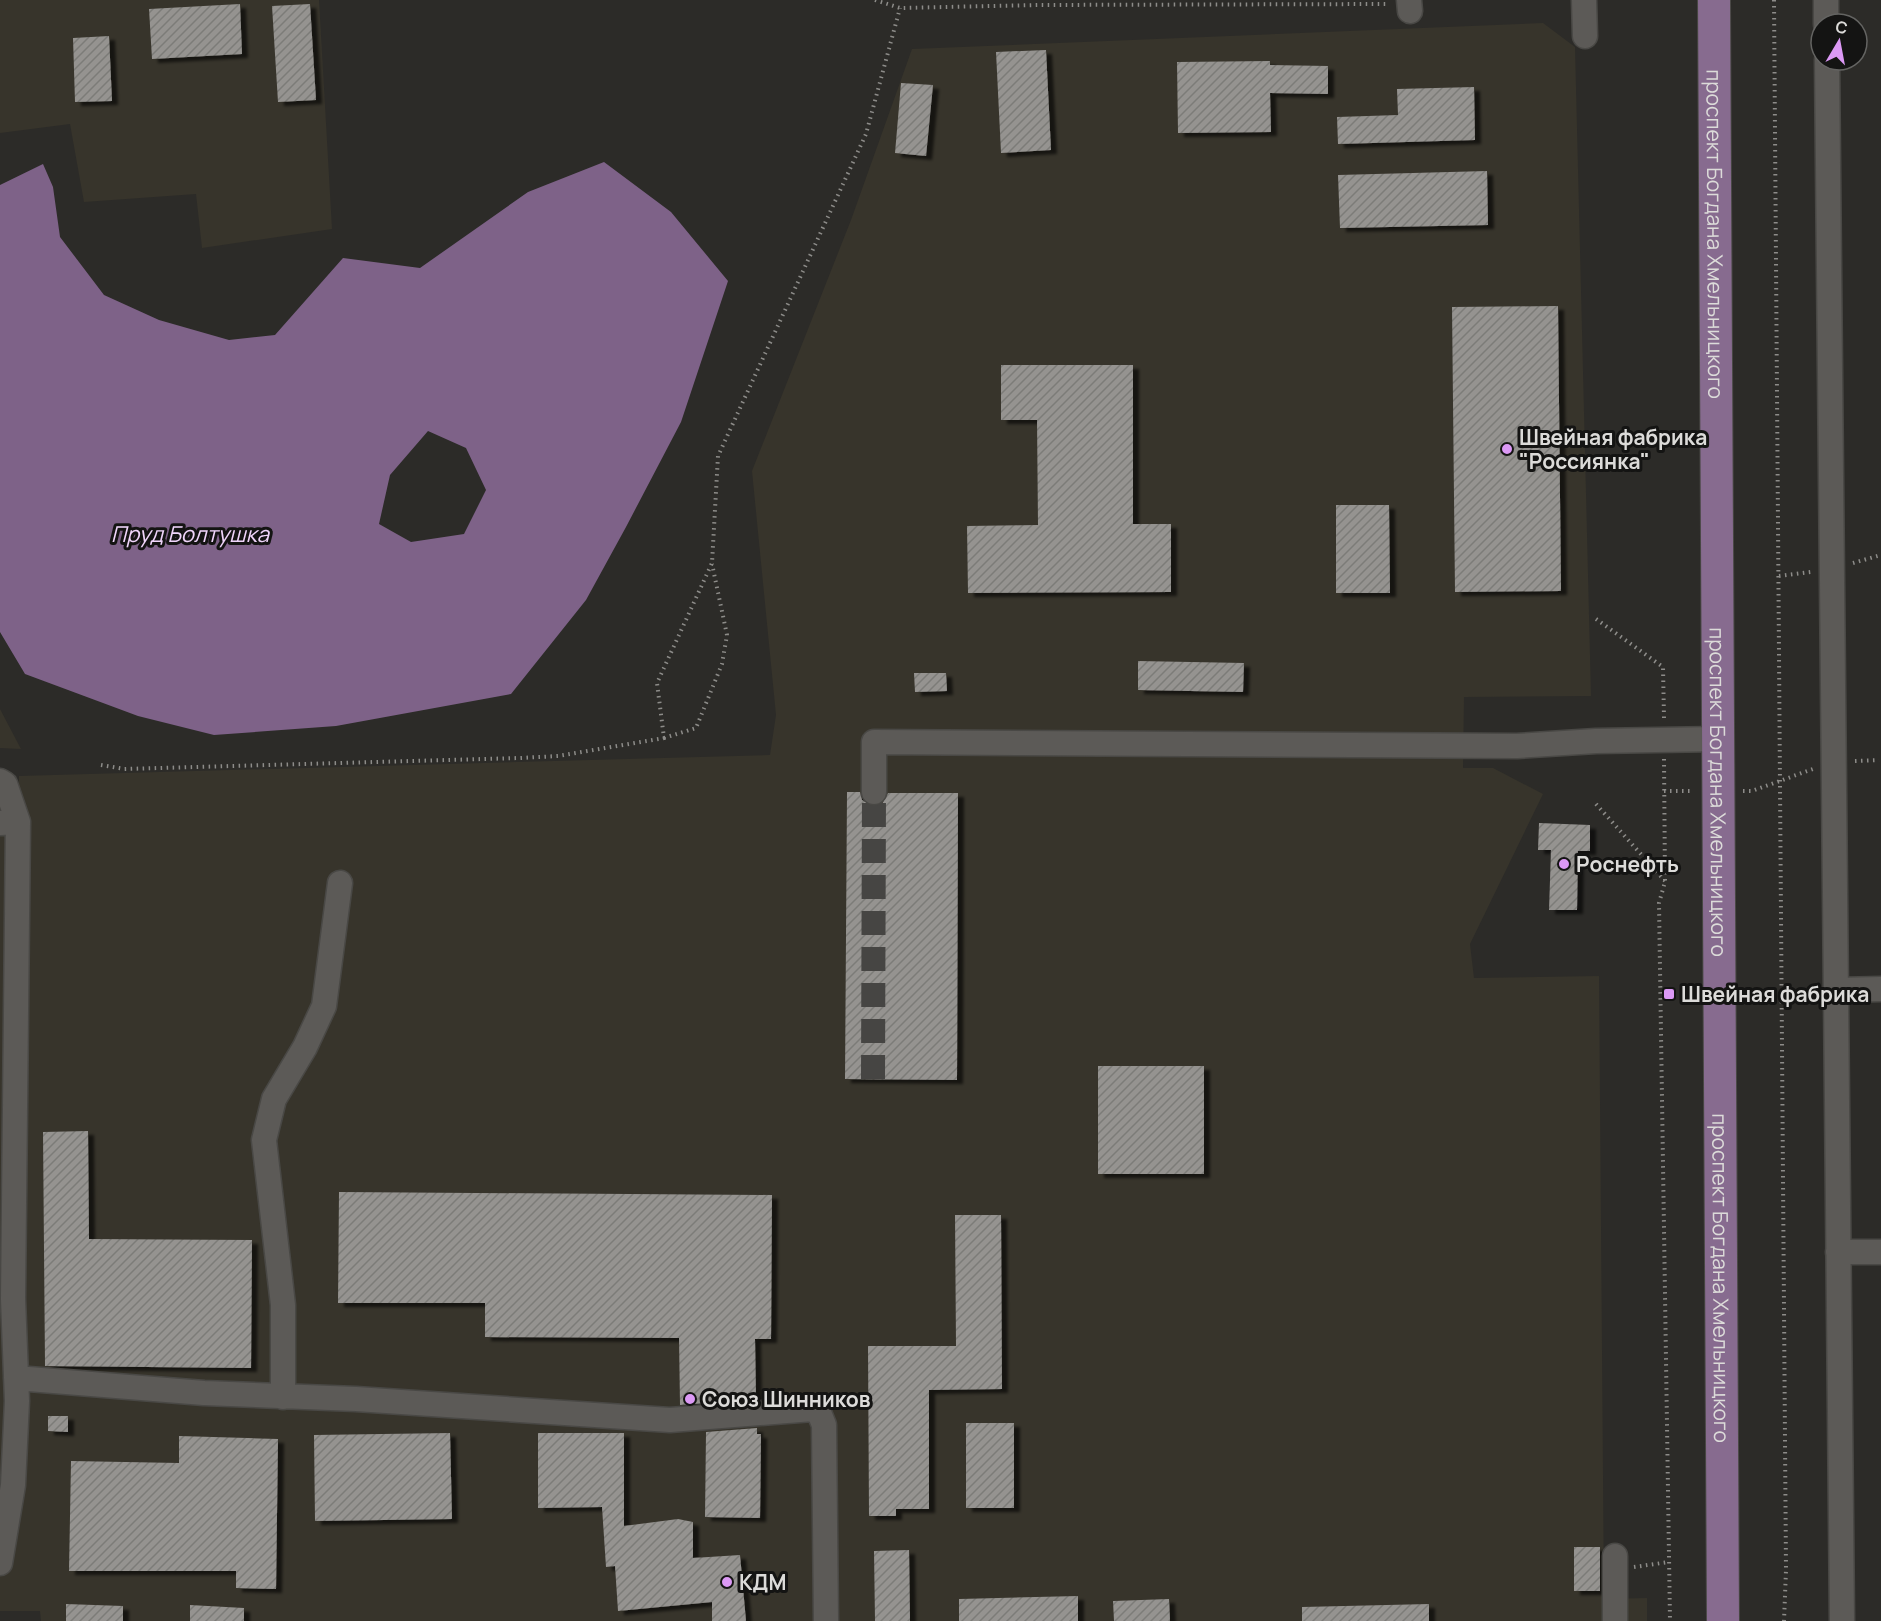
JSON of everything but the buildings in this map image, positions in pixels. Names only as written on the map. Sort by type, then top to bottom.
[{"type":"main road","name":"проспект Богдана Хмельницкого","points":[[1714,0],[1724,1621]]},
{"type":"street","points":[[1584,0],[1585,36]]},
{"type":"street","points":[[1827,72],[1842,1621]]},
{"type":"street","points":[[874,792],[874,742],[1517,746],[1718,739]]},
{"type":"street","points":[[0,781],[5,784],[9,823],[6,1299],[13,1485],[0,1563]]},
{"type":"street","points":[[283,1397],[283,1305],[268,1195],[264,1140],[274,1099],[324,1006],[340,883]]},
{"type":"street","points":[[1836,990],[1881,989]]},
{"type":"street","points":[[1838,1252],[1881,1252]]},
{"type":"street","points":[[10,1372],[283,1397],[670,1420],[813,1409],[820,1415],[824,1425],[826,1621]]},
{"type":"street","points":[[1615,1563],[1615,1621]]},
{"type":"path","points":[[875,0],[900,8],[1038,5],[1410,5]]},
{"type":"path","points":[[1774,0],[1786,1570],[1784,1621]]},
{"type":"path","points":[[101,765],[124,769],[558,756],[664,738],[696,728],[722,664],[727,635],[712,563],[718,456],[866,134],[900,8]]},
{"type":"path","points":[[664,738],[657,683],[712,563]]},
{"type":"path","points":[[1596,619],[1663,667],[1665,882],[1659,903],[1670,1621]]},
{"type":"path","points":[[1664,791],[1752,791],[1834,762],[1880,760]]},
{"type":"path","points":[[1596,804],[1665,882]]},
{"type":"path","points":[[1615,1563],[1669,1562]]},
{"type":"shaded area","points":[[0,0],[319,0],[332,229],[202,248],[196,194],[84,202],[70,124],[0,133]]},
{"type":"shaded area","points":[[1543,23],[1575,47],[1591,696],[1464,697],[1463,768],[1493,768],[1543,794],[1470,944],[1474,978],[1599,976],[1604,1599],[1647,1598],[1647,1621],[41,1621],[40,1611],[0,1611],[0,1290],[15,1289],[19,776],[770,755],[776,715],[752,471],[851,220],[912,49]]},
{"type":"shaded area","points":[[0,709],[21,749],[0,748]]},
{"type":"shaded area","points":[[0,804],[6,821],[8,1282],[0,1282]]},
{"type":"water","name":"Пруд Болтушка","points":[[604,162],[671,212],[728,281],[681,422],[626,527],[586,600],[511,694],[336,726],[214,735],[138,716],[25,674],[0,632],[0,185],[43,164],[53,187],[60,237],[104,295],[159,320],[229,340],[275,335],[343,258],[420,268],[528,192]],"holes":[[[428,431],[466,448],[486,490],[464,534],[411,542],[379,524],[390,475]]]},
{"type":"tunnel","points":[[873,1079],[874,792]]},
{"type":"place","name":"Швейная фабрика \"Россиянка\"","points":[[1507,449]]},
{"type":"place","name":"Роснефть","points":[[1564,864]]},
{"type":"place","name":"Швейная фабрика","points":[[1669,994]]},
{"type":"place","name":"Союз Шинников","points":[[690,1399]]},
{"type":"place","name":"КДМ","points":[[727,1582]]}]
